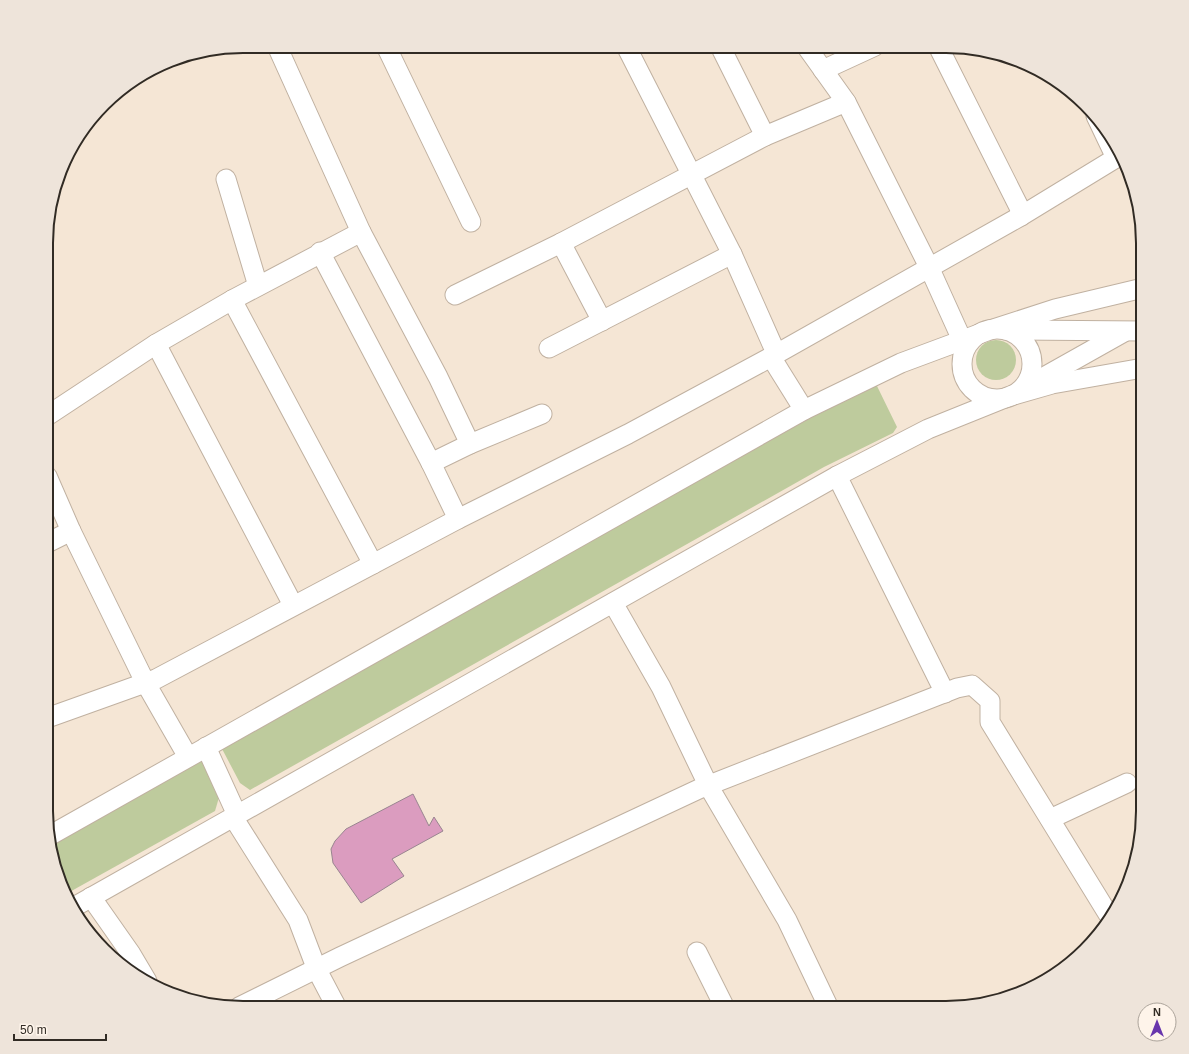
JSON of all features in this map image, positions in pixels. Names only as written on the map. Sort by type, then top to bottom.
[{"type":"street","points":[[280,53],[361,232],[438,377],[470,444]]},
{"type":"street","points":[[389,53],[471,222]]},
{"type":"street","points":[[632,53],[732,254],[774,355],[804,410]]},
{"type":"street","points":[[724,53],[765,136]]},
{"type":"street","points":[[811,53],[846,102],[929,268],[962,340]]},
{"type":"street","points":[[823,70],[860,53]]},
{"type":"street","points":[[942,53],[1019,207],[1021,216]]},
{"type":"street","points":[[455,295],[561,243],[765,136],[846,102]]},
{"type":"street","points":[[53,716],[156,679],[458,519],[628,434],[774,355],[1021,216],[1115,158]]},
{"type":"street","points":[[226,179],[258,286]]},
{"type":"street","points":[[53,412],[156,344],[232,300],[320,252],[361,232]]},
{"type":"street","points":[[561,243],[602,321]]},
{"type":"street","points":[[320,252],[431,463],[458,519]]},
{"type":"street","points":[[549,348],[732,254]]},
{"type":"street","points":[[54,833],[804,410],[900,363],[962,340],[1055,309],[1136,290]]},
{"type":"street","points":[[232,300],[373,564]]},
{"type":"street","points":[[993,330],[1010,332],[1020,338],[1029,353],[1031,370],[1027,381],[1015,393]]},
{"type":"street","points":[[1134,331],[993,330],[977,336],[969,344],[963,354],[962,365],[964,376],[969,386],[977,394],[988,398],[999,399],[1015,393],[1052,384],[1136,369]]},
{"type":"street","points":[[78,905],[837,476],[928,429],[1015,393],[1134,331]]},
{"type":"street","points":[[156,344],[294,605]]},
{"type":"street","points":[[431,463],[470,444],[542,414]]},
{"type":"street","points":[[837,476],[945,693]]},
{"type":"street","points":[[53,489],[145,682],[188,757]]},
{"type":"street","points":[[53,540],[72,531]]},
{"type":"street","points":[[613,603],[661,687],[708,785],[787,920],[826,1001]]},
{"type":"street","points":[[252,1001],[317,970],[340,957],[708,785],[945,693],[972,685],[990,701],[990,722],[1107,912]]},
{"type":"street","points":[[206,747],[235,816],[298,920],[317,970],[333,1001]]},
{"type":"street","points":[[1050,819],[1127,783]]},
{"type":"street","points":[[91,897],[131,954],[142,972]]},
{"type":"street","points":[[697,952],[722,1001]]},
{"type":"green space","points":[[1000,340],[1007,343],[1013,349],[1016,360],[1015,368],[1007,377],[1000,380],[992,380],[985,377],[977,368],[976,356],[979,349],[988,341]]},
{"type":"green space","points":[[871,384],[877,386],[897,427],[893,433],[824,467],[250,790],[240,783],[220,745]]},
{"type":"green space","points":[[193,759],[205,763],[220,794],[215,811],[71,891],[59,860],[55,836]]},
{"type":"building","points":[[413,794],[429,826],[434,817],[443,831],[392,859],[404,876],[361,903],[333,863],[331,849],[335,841],[346,829]]}]
